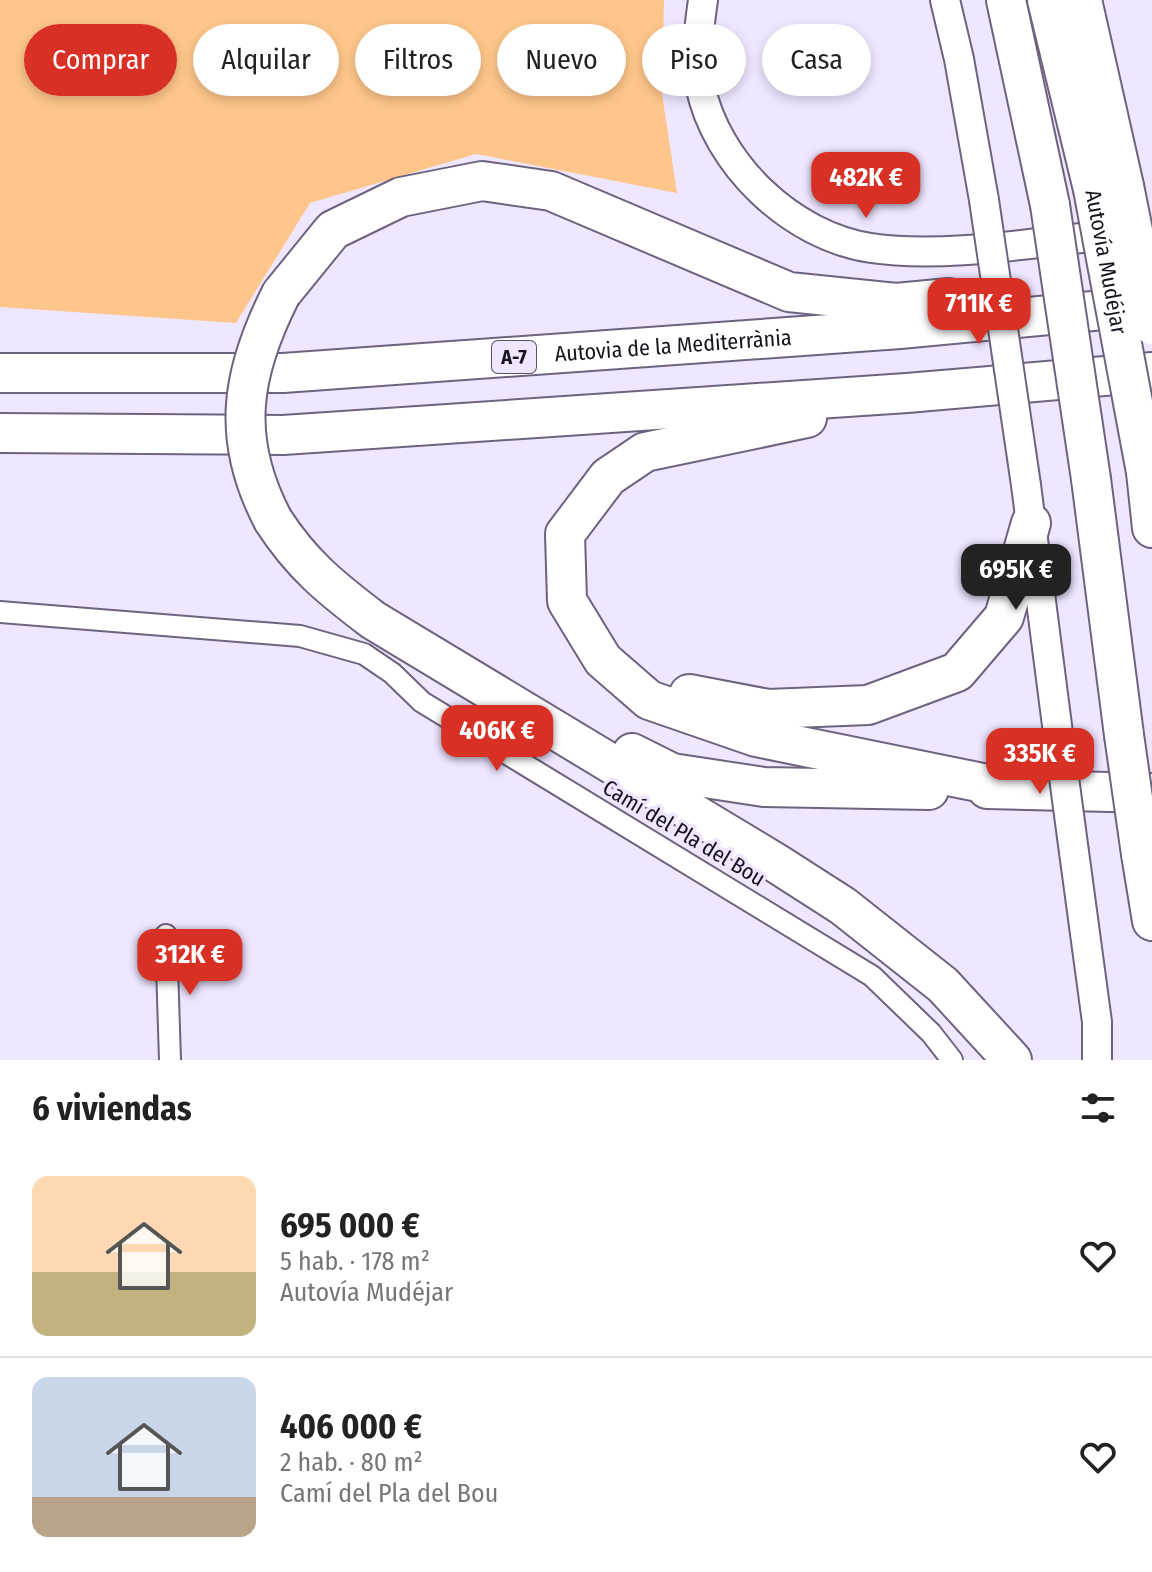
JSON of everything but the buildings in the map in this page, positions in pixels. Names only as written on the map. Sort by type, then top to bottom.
[{"type":"highway","name":"Autovía Mudéjar","points":[[1006,0],[1050,205],[1152,921]]},
{"type":"highway","name":"Autovía Mudéjar","points":[[1047,0],[1109,188],[1152,528]]},
{"type":"highway","points":[[1082,0],[1109,188],[1152,325]]},
{"type":"highway","points":[[1012,1060],[943,985],[843,906],[373,620],[328,585],[293,551],[273,520],[254,476],[248,453],[245,416],[252,361],[261,333],[281,294],[333,230],[401,197],[482,181],[551,191],[789,292],[896,303],[970,297],[1028,317]]},
{"type":"highway","name":"Autovia de la Mediterrània","points":[[0,373],[283,373],[1152,306]]},
{"type":"highway","points":[[0,433],[283,435],[907,393],[1152,372]]},
{"type":"highway","points":[[907,393],[768,427],[645,452],[608,477],[565,534],[567,601],[603,660],[649,700],[756,737],[1012,789]]},
{"type":"highway","points":[[603,660],[671,690],[768,709],[868,705],[957,672],[1004,617],[1031,523]]},
{"type":"highway","points":[[435,658],[672,773],[764,787],[1152,793]]},
{"type":"main road","points":[[703,0],[697,44],[700,86],[715,128],[735,161],[760,191],[794,218],[829,236],[868,248],[911,252],[1152,231]]},
{"type":"main road","points":[[945,0],[959,59],[984,200],[1026,485],[1097,1022],[1097,1060]]},
{"type":"street","name":"Camí del Pla del Bou","points":[[0,612],[300,636],[364,654],[392,673],[422,702],[872,976],[931,1033],[952,1060]]},
{"type":"street","points":[[166,935],[170,1060]]},
{"type":"shaded area","points":[[0,0],[664,0],[663,24],[642,24],[642,96],[662,96],[677,193],[476,154],[310,203],[236,323],[0,307]]}]
